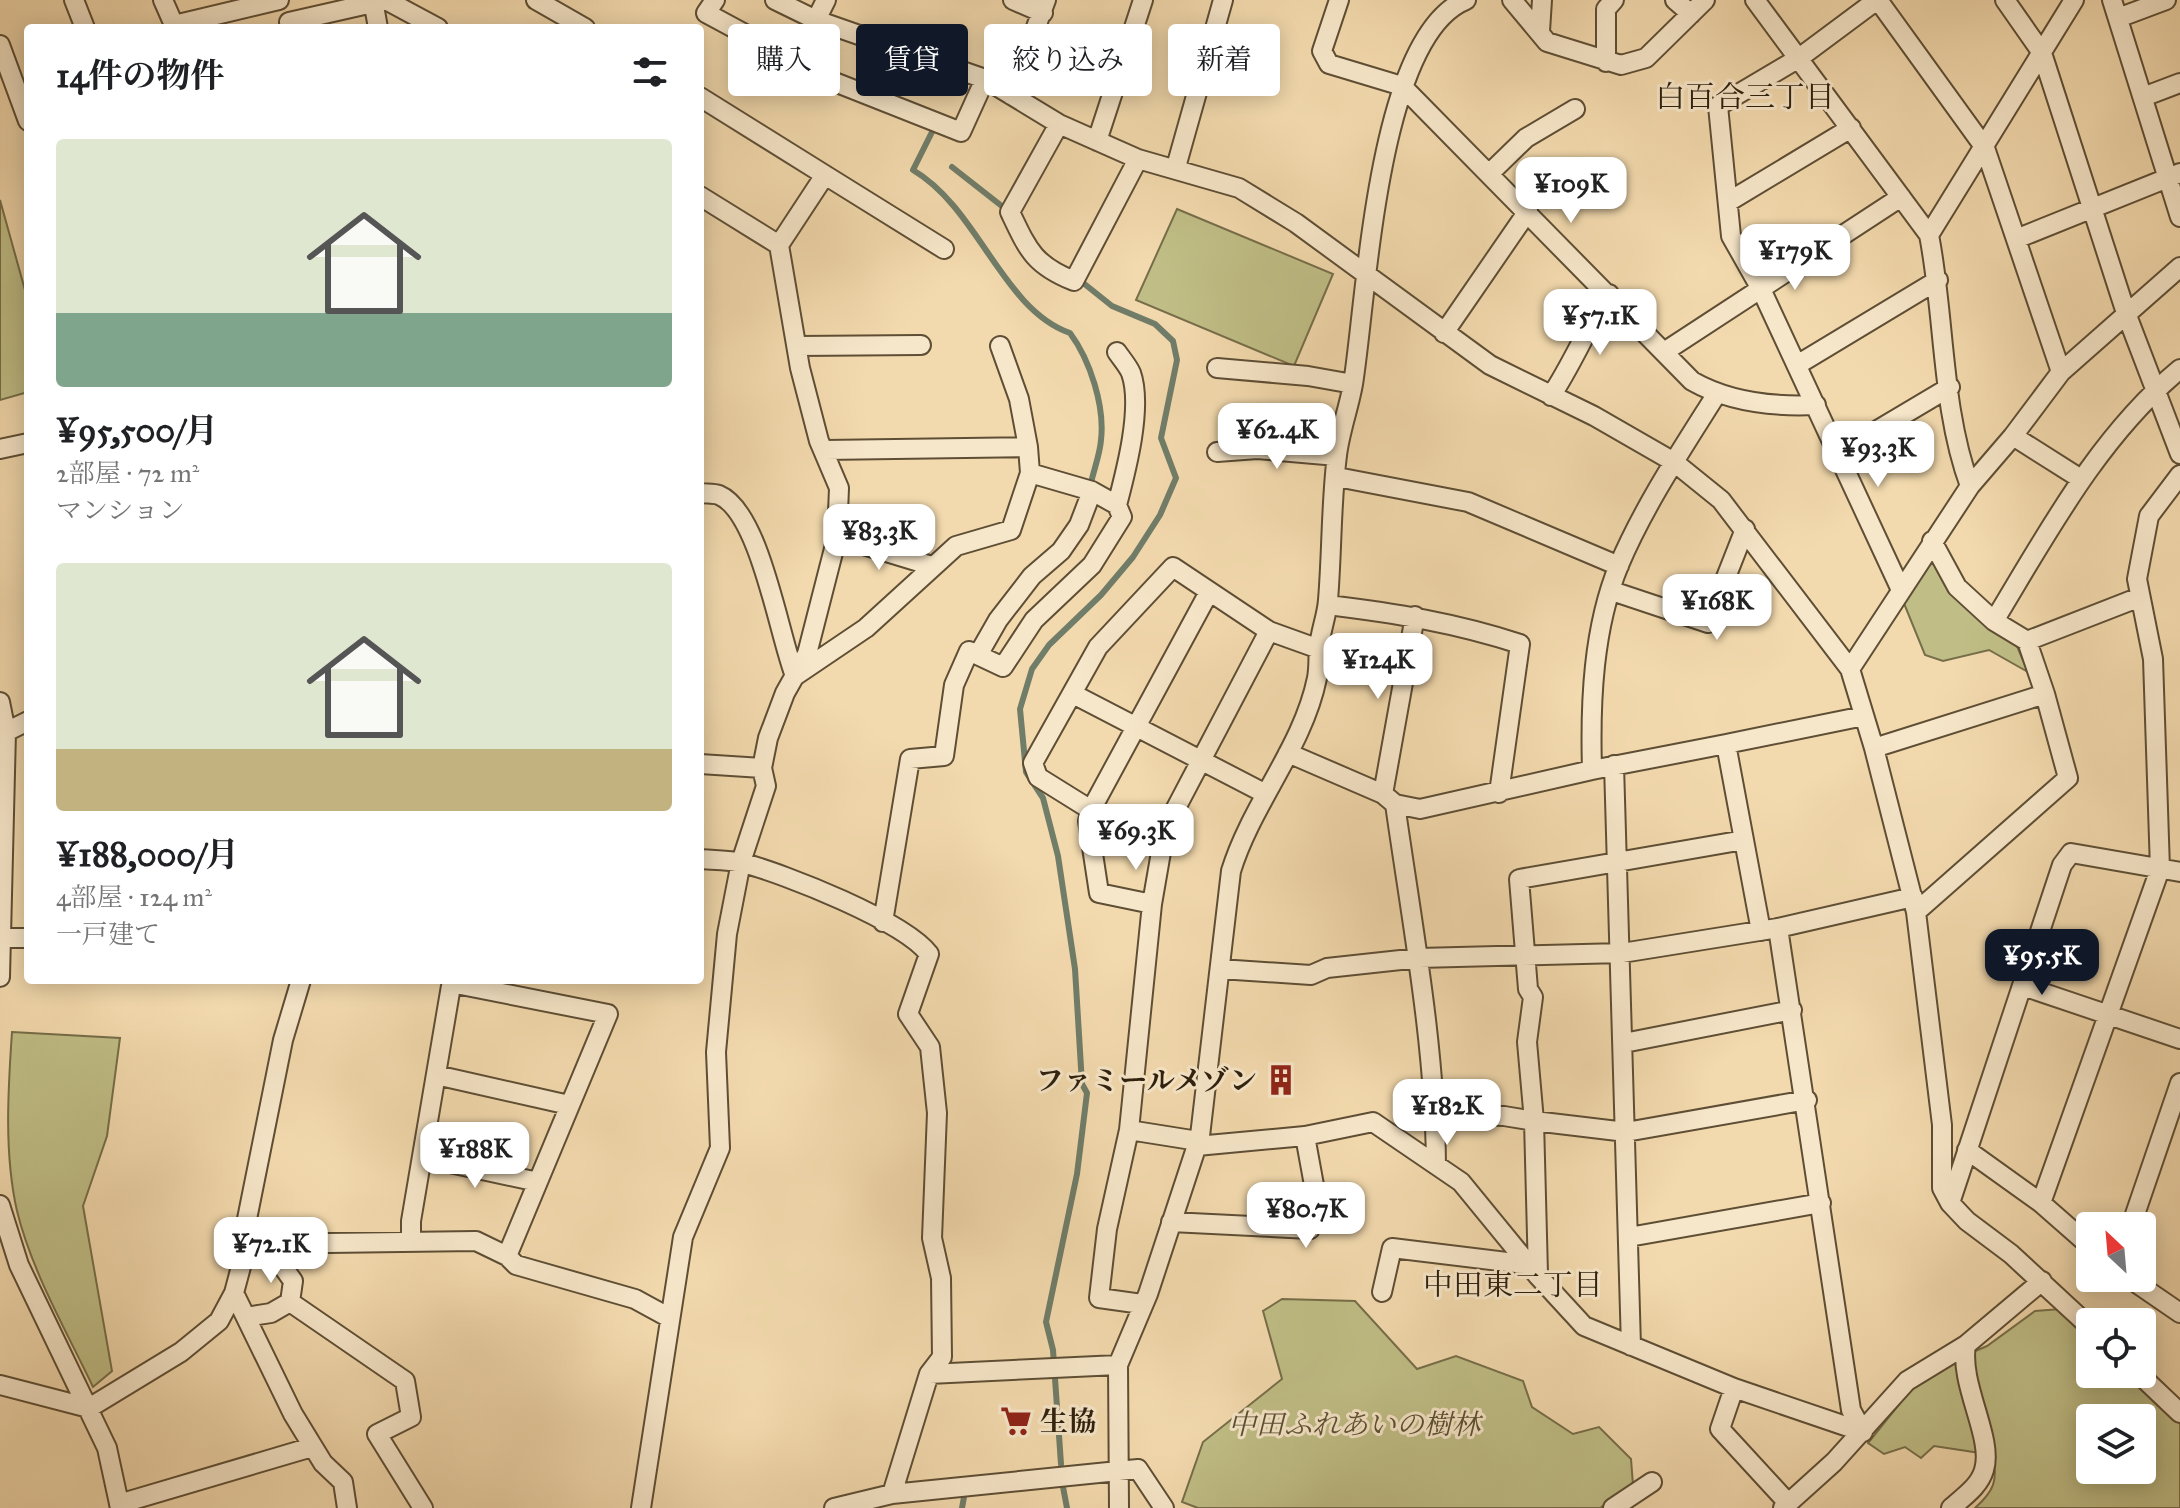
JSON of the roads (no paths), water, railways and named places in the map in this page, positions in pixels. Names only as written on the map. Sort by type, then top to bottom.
[{"type":"street","points":[[74,0],[83,24]]},
{"type":"street","points":[[163,0],[173,24]]},
{"type":"street","points":[[193,24],[221,21],[280,0],[289,24]]},
{"type":"street","points":[[292,24],[386,0],[431,24]]},
{"type":"street","points":[[536,0],[578,24]]},
{"type":"street","points":[[715,0],[706,13],[742,35],[832,81],[961,132],[984,81]]},
{"type":"street","points":[[775,0],[816,20],[984,79]]},
{"type":"street","points":[[816,20],[826,0]]},
{"type":"street","points":[[1013,0],[1045,7]]},
{"type":"street","points":[[1097,141],[1143,0]]},
{"type":"street","points":[[1176,167],[1223,0]]},
{"type":"street","points":[[1339,0],[1322,51],[1329,64],[1402,86],[1692,381],[1716,395],[1788,406],[1816,405]]},
{"type":"street","points":[[1512,0],[1547,42],[1621,65],[1646,58],[1705,0]]},
{"type":"street","points":[[1540,31],[1542,0]]},
{"type":"street","points":[[1606,62],[1606,9],[1614,0]]},
{"type":"street","points":[[1675,0],[1691,14]]},
{"type":"street","points":[[1755,0],[1929,235],[1938,280],[1958,454],[1970,486]]},
{"type":"street","points":[[1901,590],[1761,289],[1731,236],[1718,106],[1799,58],[1878,0],[1985,148],[2061,372]]},
{"type":"street","points":[[2005,0],[2042,53],[2126,313],[2180,454]]},
{"type":"street","points":[[1929,235],[2074,0]]},
{"type":"street","points":[[2166,0],[2115,9],[2143,97],[2174,176],[2180,217]]},
{"type":"street","points":[[373,1],[377,24]]},
{"type":"street","points":[[1119,1508],[1118,1365],[1198,1144],[1231,871],[1239,843],[1288,753],[1313,694],[1319,664],[1328,605],[1337,456],[1353,384],[1366,275],[1394,116],[1402,86],[1426,36],[1459,1]]},
{"type":"street","points":[[0,45],[24,110]]},
{"type":"street","points":[[2143,97],[2180,83]]},
{"type":"street","points":[[1013,96],[1059,124],[1138,159],[1176,167],[1239,188],[1490,365],[1594,416],[1674,462],[1721,500],[1850,669],[1914,904],[1942,1125],[1940,1173],[1950,1203],[2076,1314]]},
{"type":"street","points":[[704,99],[944,249]]},
{"type":"street","points":[[1490,173],[1526,138],[1575,109]]},
{"type":"street","points":[[1059,124],[1010,212],[1031,256],[1051,271],[1074,281],[1138,159]]},
{"type":"street","points":[[1728,202],[1851,128]]},
{"type":"street","points":[[641,1508],[668,1317],[683,1237],[720,1148],[716,1052],[727,934],[741,862],[766,786],[762,768],[768,738],[807,654],[837,537],[839,488],[800,368],[779,245],[825,175]]},
{"type":"street","points":[[2016,239],[2174,176]]},
{"type":"street","points":[[1664,352],[1901,197]]},
{"type":"street","points":[[704,198],[779,245]]},
{"type":"street","points":[[1444,333],[1528,211]]},
{"type":"street","points":[[1850,669],[1970,486],[2013,436],[2061,372],[2180,267]]},
{"type":"street","points":[[1797,365],[1938,280]]},
{"type":"street","points":[[1551,396],[1578,355],[1589,325],[1609,294]]},
{"type":"street","points":[[798,346],[921,345]]},
{"type":"street","points":[[795,676],[866,628],[956,546],[1011,530],[1030,473],[1019,399],[1000,346]]},
{"type":"street","points":[[1117,352],[1131,373],[1134,407],[1126,473],[1117,505]]},
{"type":"street","points":[[1217,368],[1353,384]]},
{"type":"street","points":[[1994,621],[2081,479],[2155,390],[2180,369]]},
{"type":"street","points":[[1839,453],[1950,387]]},
{"type":"street","points":[[1592,770],[1592,677],[1619,566],[1674,462],[1716,395]]},
{"type":"street","points":[[2013,436],[2081,479]]},
{"type":"street","points":[[0,449],[24,444]]},
{"type":"street","points":[[825,450],[1028,447]]},
{"type":"street","points":[[1217,452],[1257,449],[1337,456]]},
{"type":"street","points":[[974,653],[1003,667],[1034,620],[1092,565],[1122,517],[1117,505],[1092,491],[1030,473]]},
{"type":"street","points":[[2041,1203],[2160,869],[2153,659],[2137,579],[2149,516],[2180,475]]},
{"type":"street","points":[[1337,477],[1468,502],[1619,566]]},
{"type":"street","points":[[883,922],[910,759],[944,756],[954,685],[1024,587],[1061,551],[1079,525],[1092,491]]},
{"type":"street","points":[[704,493],[717,494],[733,504],[745,526],[769,579],[786,654],[795,676]]},
{"type":"street","points":[[1612,591],[1708,623],[1745,529]]},
{"type":"street","points":[[837,537],[932,566]]},
{"type":"street","points":[[1220,969],[1311,975],[1327,968],[1419,958],[1622,953],[1914,904],[2068,778],[2027,641],[1994,621],[1957,587],[1932,541]]},
{"type":"street","points":[[1091,810],[1038,777],[1033,763],[1098,647],[1173,567],[1269,631],[1319,649]]},
{"type":"street","points":[[1152,904],[1099,893],[1088,821],[1091,810],[1209,592]]},
{"type":"street","points":[[2027,641],[2140,597]]},
{"type":"street","points":[[1328,605],[1415,616],[1471,628],[1520,644],[1499,793]]},
{"type":"street","points":[[1415,616],[1389,799],[1419,958],[1436,1114],[1436,1165]]},
{"type":"street","points":[[974,653],[984,621]]},
{"type":"street","points":[[1142,1304],[1099,1298],[1107,1229],[1129,1130],[1152,904],[1165,829],[1269,631]]},
{"type":"street","points":[[1073,694],[1264,793]]},
{"type":"street","points":[[1874,748],[2045,694]]},
{"type":"street","points":[[0,702],[6,732],[0,977]]},
{"type":"street","points":[[1288,753],[1389,799],[1420,809],[1614,765],[1864,716]]},
{"type":"street","points":[[6,732],[24,723]]},
{"type":"street","points":[[1726,744],[1744,840],[1792,1010],[1851,1410],[1863,1432]]},
{"type":"street","points":[[704,764],[762,768]]},
{"type":"street","points":[[1614,765],[1622,953],[1631,1346]]},
{"type":"street","points":[[1535,1270],[1534,1121],[1527,1042],[1533,997],[1528,989],[1519,879],[1744,840]]},
{"type":"street","points":[[1950,1203],[2062,865],[2071,853],[2180,872]]},
{"type":"street","points":[[704,859],[741,862],[816,889],[883,922],[929,954],[922,983],[908,1014],[930,1047],[937,1113],[932,1238],[941,1278],[942,1357],[929,1374],[892,1494]]},
{"type":"street","points":[[2,938],[24,938]]},
{"type":"street","points":[[0,1385],[89,1408],[181,1352],[219,1321],[234,1293],[247,1244],[246,1224],[260,1151],[283,1040],[300,984]]},
{"type":"street","points":[[411,1240],[452,984]]},
{"type":"street","points":[[462,984],[608,1014],[507,1256]]},
{"type":"street","points":[[2023,986],[2180,1039]]},
{"type":"street","points":[[1624,1043],[1792,1010]]},
{"type":"street","points":[[436,1075],[569,1105]]},
{"type":"street","points":[[2136,1212],[2180,1083]]},
{"type":"street","points":[[1436,1114],[1504,1116],[1626,1132],[1807,1100]]},
{"type":"street","points":[[1129,1130],[1198,1144],[1305,1136],[1373,1122],[1461,1182],[1584,1326],[1734,1388],[1863,1432]]},
{"type":"street","points":[[1171,1222],[1310,1229],[1318,1207],[1305,1136]]},
{"type":"street","points":[[1967,1150],[2041,1203],[2076,1234]]},
{"type":"street","points":[[422,1157],[538,1182]]},
{"type":"street","points":[[1629,1237],[1821,1203]]},
{"type":"street","points":[[0,1205],[19,1265],[107,1448],[119,1506],[312,1447]]},
{"type":"street","points":[[247,1244],[476,1241],[507,1256],[516,1265],[635,1299],[668,1317]]},
{"type":"street","points":[[268,1246],[293,1281],[290,1302]]},
{"type":"street","points":[[1382,1292],[1392,1248],[1535,1270]]},
{"type":"street","points":[[1734,1388],[1720,1429],[1786,1506],[1863,1432],[1907,1381],[1966,1345],[2042,1281]]},
{"type":"street","points":[[2149,1292],[2180,1313]]},
{"type":"street","points":[[234,1293],[312,1447],[343,1482],[347,1508]]},
{"type":"street","points":[[246,1317],[271,1313],[290,1302]]},
{"type":"street","points":[[290,1302],[405,1381],[411,1417],[377,1434],[423,1508]]},
{"type":"street","points":[[1951,1508],[1976,1486],[1985,1468],[1983,1445],[1963,1363],[1966,1345]]},
{"type":"street","points":[[929,1374],[1118,1365]]},
{"type":"street","points":[[2154,1388],[2180,1413]]},
{"type":"street","points":[[834,1508],[892,1494],[1138,1469],[1164,1508]]},
{"type":"street","points":[[1613,1508],[1652,1482]]},
{"type":"waterway","points":[[935,126],[913,170],[936,187],[956,209],[1026,303],[1046,321],[1070,333],[1084,356],[1098,398],[1102,427],[1091,483]]},
{"type":"waterway","points":[[952,167],[1003,207]]},
{"type":"waterway","points":[[1061,1464],[1053,1350],[1046,1322],[1077,1174],[1087,1093],[1082,1084],[1075,969],[1058,856],[1043,798],[1026,772],[1020,709],[1032,669],[1049,645],[1101,595],[1133,557],[1160,515],[1176,478],[1161,438],[1177,360],[1173,341],[1155,324],[1112,306],[1082,282]]},
{"type":"waterway","points":[[1063,1487],[1067,1508]]},
{"type":"waterway","points":[[962,1508],[964,1497]]},
{"type":"place","name":"ファミールメゾン","points":[[1281,1080]]},
{"type":"place","name":"生協","points":[[1016,1421]]},
{"type":"district","name":"白百合三丁目","points":[[1745,97]]},
{"type":"district","name":"中田東二丁目","points":[[1513,1285]]},
{"type":"park label","name":"中田ふれあいの樹林","points":[[1354,1424]]}]
